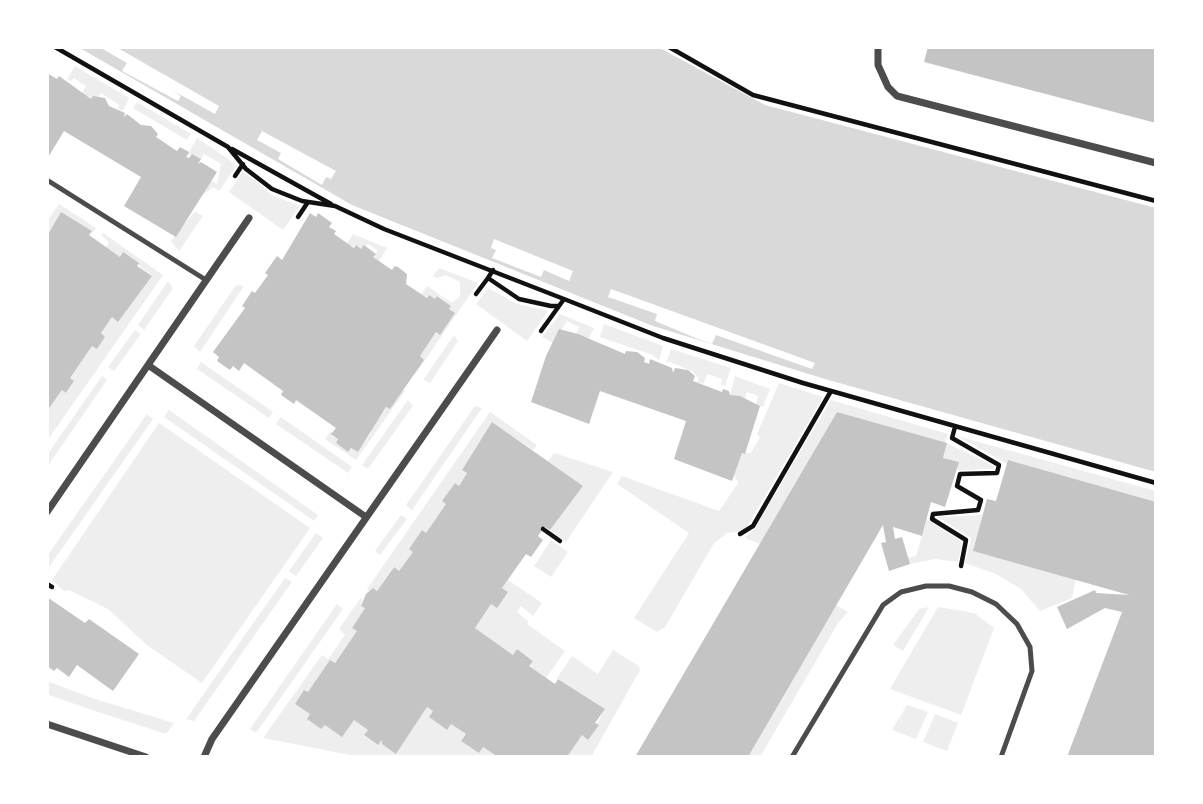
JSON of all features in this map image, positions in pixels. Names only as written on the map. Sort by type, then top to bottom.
[{"type":"street","points":[[878,47],[878,65],[888,87],[897,96],[1156,163]]},
{"type":"street","points":[[47,512],[249,218]]},
{"type":"street","points":[[204,757],[212,739],[497,330]]},
{"type":"street","points":[[148,365],[366,517]]},
{"type":"street","points":[[47,724],[146,757]]},
{"type":"lane","points":[[47,180],[206,280]]},
{"type":"lane","points":[[792,757],[883,604],[901,592],[926,586],[948,586],[972,592],[996,604],[1017,624],[1030,647],[1032,671],[1001,757]]},
{"type":"path","points":[[55,47],[228,147],[335,206],[384,229],[663,338],[831,391],[1156,483]]},
{"type":"path","points":[[669,47],[753,95],[1156,201]]},
{"type":"path","points":[[228,147],[272,189],[335,206]]},
{"type":"path","points":[[235,176],[243,164]]},
{"type":"path","points":[[298,217],[309,201]]},
{"type":"path","points":[[476,294],[494,270]]},
{"type":"path","points":[[488,278],[519,299],[559,306]]},
{"type":"path","points":[[541,331],[564,299]]},
{"type":"path","points":[[740,534],[752,526],[831,391]]},
{"type":"path","points":[[955,427],[952,438],[999,465],[997,473],[960,474],[957,486],[981,500],[978,510],[933,514],[932,519],[966,540],[961,566]]},
{"type":"path","points":[[543,529],[560,541]]},
{"type":"shaded area","points":[[78,47],[658,47],[765,105],[1156,208],[1156,472],[825,379],[653,326],[352,205]]},
{"type":"shaded area","points":[[75,66],[129,98],[123,111],[118,109],[119,105],[101,93],[97,98],[93,96],[91,99],[82,93],[86,86],[74,78],[71,81],[67,79]]},
{"type":"shaded area","points":[[137,102],[191,134],[187,140],[133,108]]},
{"type":"shaded area","points":[[197,138],[237,165],[219,191],[213,187],[205,194],[202,192],[211,180],[217,184],[221,164],[204,154],[201,159],[192,154],[186,157]]},
{"type":"shaded area","points":[[243,171],[272,195],[300,206],[283,230],[229,192]]},
{"type":"shaded area","points":[[59,204],[96,228],[91,236],[92,231],[61,212],[47,236],[47,221]]},
{"type":"shaded area","points":[[195,211],[203,216],[179,251],[171,241]]},
{"type":"shaded area","points":[[103,233],[163,275],[47,441],[47,411],[62,390],[67,393],[74,381],[70,378],[92,346],[97,349],[105,337],[101,333],[112,317],[118,321],[152,276],[123,253],[120,257],[106,247],[109,242],[102,236]]},
{"type":"shaded area","points":[[353,234],[387,248],[379,261],[373,257],[378,251],[368,244],[361,249],[347,244]]},
{"type":"shaded area","points":[[439,268],[478,283],[414,376],[420,356],[436,332],[439,335],[451,306],[438,295],[435,299],[421,295],[427,286],[452,303],[460,296],[460,282],[446,275],[437,278],[433,276]]},
{"type":"shaded area","points":[[168,281],[173,288],[144,330],[138,325]]},
{"type":"shaded area","points":[[236,285],[244,286],[200,352],[194,346]]},
{"type":"shaded area","points":[[488,288],[517,304],[548,311],[527,341],[476,304]]},
{"type":"shaded area","points":[[560,314],[594,328],[589,338],[576,335],[579,327],[567,321],[553,343],[542,337]]},
{"type":"shaded area","points":[[604,324],[663,346],[659,360],[653,355],[600,337]]},
{"type":"shaded area","points":[[135,330],[141,334],[114,371],[108,367]]},
{"type":"shaded area","points":[[454,335],[458,341],[430,383],[423,380]]},
{"type":"shaded area","points":[[671,349],[731,368],[725,386],[721,385],[722,379],[708,374],[703,384],[697,382],[699,379],[692,371],[670,362],[666,363]]},
{"type":"shaded area","points":[[201,362],[273,412],[269,418],[197,369]]},
{"type":"shaded area","points":[[102,376],[107,380],[47,467],[47,455]]},
{"type":"shaded area","points":[[735,376],[770,389],[763,407],[756,405],[758,396],[747,392],[745,398],[730,395]]},
{"type":"shaded area","points":[[779,383],[823,397],[747,527],[743,531],[727,533],[714,543],[665,627],[657,632],[634,618],[689,533],[617,484],[622,476],[719,511],[738,483],[734,475],[742,453],[751,453],[760,437],[757,434]]},
{"type":"shaded area","points":[[401,389],[405,391],[356,460],[325,439],[331,431],[338,439],[336,443],[348,452],[351,448],[358,452],[371,433],[369,431]]},
{"type":"shaded area","points":[[408,400],[413,406],[368,469],[362,465]]},
{"type":"shaded area","points":[[831,400],[948,434],[945,443],[837,412],[760,544],[745,538],[755,528]]},
{"type":"shaded area","points":[[475,406],[482,408],[412,510],[406,505]]},
{"type":"shaded area","points":[[169,410],[318,515],[314,521],[164,417]]},
{"type":"shaded area","points":[[490,412],[537,445],[533,450],[492,422],[462,470],[467,473],[459,486],[455,483],[443,501],[446,504],[426,533],[422,530],[409,549],[413,552],[399,571],[393,567],[377,591],[373,588],[369,591],[367,589]]},
{"type":"shaded area","points":[[147,414],[153,419],[47,570],[47,556]]},
{"type":"shaded area","points":[[281,417],[352,467],[348,473],[276,424]]},
{"type":"shaded area","points":[[159,423],[310,528],[202,683],[148,646],[108,609],[69,590],[64,591],[52,580]]},
{"type":"shaded area","points":[[957,436],[1156,491],[1156,502],[1008,460],[1007,464]]},
{"type":"shaded area","points":[[947,443],[994,466],[993,469],[957,470],[958,462],[943,458]]},
{"type":"shaded area","points":[[554,453],[613,472],[566,542],[550,530],[583,486],[548,461]]},
{"type":"shaded area","points":[[401,515],[407,519],[380,555],[375,551]]},
{"type":"shaded area","points":[[982,515],[974,551],[1076,579],[1072,598],[1040,611],[1021,589],[996,574],[965,563],[971,538],[938,517]]},
{"type":"shaded area","points":[[927,519],[962,542],[958,562],[935,559],[910,564],[908,558],[916,556]]},
{"type":"shaded area","points":[[316,533],[323,538],[296,576],[289,571]]},
{"type":"shaded area","points":[[551,540],[568,552],[551,577],[534,566]]},
{"type":"shaded area","points":[[285,578],[292,582],[194,721],[186,719]]},
{"type":"shaded area","points":[[508,580],[542,603],[533,616],[521,606],[517,612],[529,622],[527,624],[565,651],[546,678],[529,666],[533,660],[517,649],[513,655],[475,628],[491,604],[508,592],[502,588]]},
{"type":"shaded area","points":[[362,596],[361,606],[365,608],[352,628],[357,631],[335,663],[296,704],[310,714],[307,719],[321,729],[325,725],[354,720],[368,730],[364,736],[378,745],[382,740],[396,754],[427,707],[433,711],[430,718],[447,730],[451,724],[466,734],[461,741],[479,753],[483,747],[498,757],[361,757],[263,738],[322,655],[328,659],[345,635],[339,629]]},
{"type":"shaded area","points":[[337,604],[343,609],[256,733],[250,729]]},
{"type":"shaded area","points":[[836,605],[848,612],[838,623],[760,757],[748,757]]},
{"type":"shaded area","points":[[929,607],[903,651],[893,645],[919,609]]},
{"type":"shaded area","points":[[938,607],[974,613],[994,628],[961,715],[890,689]]},
{"type":"shaded area","points":[[613,650],[639,666],[640,670],[591,757],[567,757],[582,735],[588,740],[605,709],[557,678],[572,656],[598,674]]},
{"type":"shaded area","points":[[47,681],[174,723],[166,734],[86,708],[47,694]]},
{"type":"shaded area","points":[[907,705],[928,712],[916,739],[892,730]]},
{"type":"shaded area","points":[[935,714],[958,723],[947,751],[923,742]]},
{"type":"pier","points":[[99,47],[116,47],[219,106],[215,114],[172,90],[181,96],[178,101],[122,71],[127,63]]},
{"type":"pier","points":[[262,131],[336,171],[331,179],[326,177],[322,185],[278,159],[281,153],[257,140]]},
{"type":"pier","points":[[494,239],[573,271],[569,281],[544,270],[541,277],[492,258],[496,250],[491,248]]},
{"type":"pier","points":[[611,289],[815,363],[812,369],[716,335],[712,344],[698,339],[655,321],[657,314],[608,297]]},
{"type":"building","points":[[928,47],[1156,47],[1156,123],[924,62]]},
{"type":"building","points":[[47,73],[57,79],[59,76],[91,99],[93,96],[105,98],[109,106],[125,113],[124,117],[127,114],[141,125],[151,126],[158,134],[156,137],[177,151],[180,147],[189,152],[186,157],[189,158],[192,154],[201,159],[198,164],[201,162],[217,172],[176,237],[124,206],[141,177],[64,131],[47,159]]},
{"type":"building","points":[[61,212],[92,231],[89,235],[120,257],[123,252],[139,263],[137,266],[152,276],[118,322],[112,317],[101,333],[105,337],[97,349],[92,346],[70,378],[74,381],[66,393],[62,390],[47,411],[47,236]]},
{"type":"building","points":[[310,213],[316,217],[318,213],[332,223],[329,227],[336,231],[334,234],[354,248],[356,245],[361,249],[364,245],[376,254],[373,257],[392,270],[395,266],[398,267],[407,274],[406,284],[427,298],[429,295],[435,299],[437,296],[451,306],[449,309],[455,313],[440,335],[436,332],[420,356],[424,360],[390,409],[386,407],[358,452],[351,448],[348,452],[336,443],[338,439],[331,434],[336,428],[296,400],[294,404],[281,395],[283,391],[244,363],[239,371],[233,366],[230,370],[217,361],[219,357],[213,352],[245,308],[242,306],[252,291],[255,293],[268,275],[265,273],[277,256],[282,260]]},
{"type":"building","points":[[559,329],[625,354],[626,351],[637,352],[645,358],[644,362],[649,364],[650,359],[672,368],[673,373],[675,368],[688,370],[695,376],[693,381],[722,392],[723,389],[729,391],[730,395],[740,396],[760,406],[745,454],[742,453],[732,481],[674,459],[686,421],[600,391],[589,424],[531,402],[546,356]]},
{"type":"building","points":[[837,412],[947,443],[943,458],[959,462],[945,507],[931,502],[922,536],[893,527],[895,539],[902,537],[910,564],[889,571],[881,543],[886,542],[883,525],[748,757],[635,757]]},
{"type":"building","points":[[492,422],[583,486],[550,530],[545,527],[540,533],[538,536],[543,540],[531,557],[526,554],[502,588],[508,592],[497,608],[491,604],[475,628],[513,655],[517,649],[533,661],[529,666],[555,684],[558,679],[605,709],[595,723],[599,725],[588,740],[582,735],[567,757],[498,757],[483,747],[479,753],[461,741],[466,734],[451,724],[447,730],[429,717],[433,711],[427,707],[396,754],[382,744],[382,740],[378,745],[364,735],[368,730],[354,720],[342,737],[325,725],[321,729],[307,719],[310,714],[295,704],[304,690],[308,692],[330,660],[335,663],[357,631],[352,628],[365,608],[361,606],[366,594],[373,588],[377,591],[394,567],[399,571],[413,552],[409,549],[422,530],[426,533],[446,504],[442,501],[455,483],[459,486],[467,473],[462,470]]},
{"type":"building","points":[[1008,460],[1156,502],[1156,757],[1067,757],[1122,612],[1105,608],[1067,629],[1057,607],[1095,590],[1096,593],[1129,595],[973,551],[987,499],[996,501]]},
{"type":"building","points":[[47,597],[85,623],[89,619],[139,654],[113,691],[77,665],[69,677],[57,668],[54,671],[47,666]]}]
